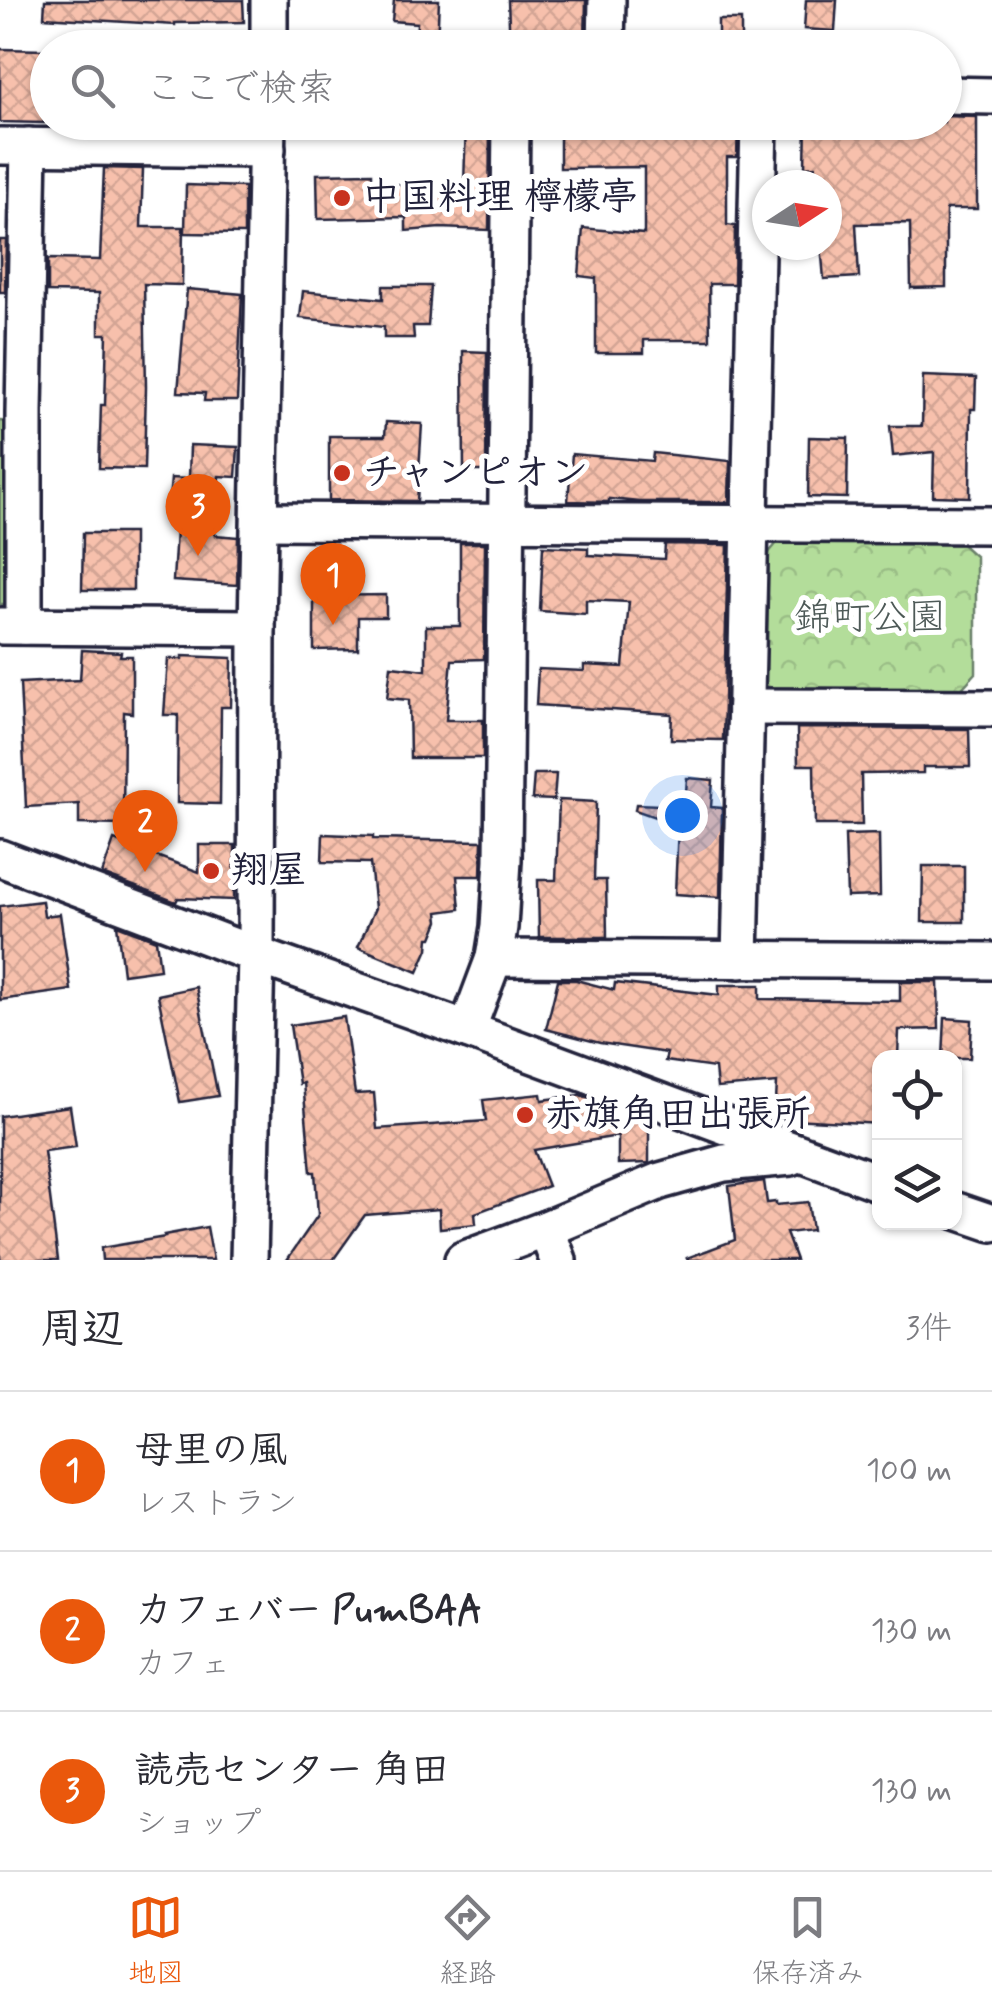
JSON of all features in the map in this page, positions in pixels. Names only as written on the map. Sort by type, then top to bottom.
[{"type":"street","points":[[268,30],[269,0]]},
{"type":"street","points":[[606,0],[606,30]]},
{"type":"street","points":[[962,96],[992,96]]},
{"type":"street","points":[[166,140],[14,146],[12,626],[258,628]]},
{"type":"street","points":[[248,1260],[267,140]]},
{"type":"street","points":[[467,1030],[494,958],[503,860],[511,140]]},
{"type":"street","points":[[740,960],[759,140]]},
{"type":"street","points":[[260,521],[992,524]]},
{"type":"street","points":[[746,707],[992,708]]},
{"type":"street","points":[[0,858],[872,1181]]},
{"type":"street","points":[[494,958],[992,961]]},
{"type":"street","points":[[463,1260],[552,1244],[660,1181],[724,1163],[802,1156]]},
{"type":"street","points":[[962,1213],[992,1223]]},
{"type":"green space","points":[[0,421],[16,422],[13,604],[0,604]]},
{"type":"green space","name":"錦町公園","points":[[782,537],[955,538],[976,557],[976,673],[953,698],[776,699],[764,682],[767,555]]},
{"type":"building","points":[[45,0],[243,0],[244,22],[175,25],[44,17]]},
{"type":"building","points":[[394,0],[439,0],[438,30],[417,30],[417,23],[392,21]]},
{"type":"building","points":[[508,0],[586,0],[585,30],[509,30]]},
{"type":"building","points":[[806,0],[837,0],[835,30],[804,29]]},
{"type":"building","points":[[718,20],[741,20],[741,30],[718,30]]},
{"type":"building","points":[[0,49],[30,50],[30,123],[0,122]]},
{"type":"building","points":[[962,117],[977,117],[977,209],[946,209],[946,287],[911,288],[910,223],[856,224],[859,277],[824,279],[822,260],[842,260],[842,170],[815,170],[815,166],[805,167],[806,140],[962,140]]},
{"type":"building","points":[[465,140],[490,140],[489,230],[406,231],[406,217],[318,219],[317,174],[372,173],[372,184],[464,185]]},
{"type":"building","points":[[560,140],[737,140],[737,157],[727,157],[727,225],[735,226],[734,284],[709,284],[710,340],[644,340],[644,353],[596,353],[596,278],[579,276],[583,228],[644,234],[644,167],[560,168]]},
{"type":"building","points":[[104,168],[143,169],[141,227],[183,227],[182,285],[144,284],[144,469],[99,468],[107,334],[99,334],[99,293],[48,292],[48,259],[100,260]]},
{"type":"building","points":[[186,185],[244,187],[244,234],[185,233]]},
{"type":"building","points":[[0,240],[6,240],[5,292],[0,292]]},
{"type":"building","points":[[383,286],[431,286],[428,326],[413,326],[414,338],[384,338],[384,327],[300,318],[303,291],[383,299]]},
{"type":"building","points":[[187,289],[242,294],[237,401],[204,401],[205,393],[178,392]]},
{"type":"building","points":[[463,351],[487,352],[486,471],[464,471]]},
{"type":"building","points":[[923,376],[976,378],[975,409],[971,409],[970,497],[933,496],[934,452],[893,456],[890,426],[922,426]]},
{"type":"building","points":[[386,422],[422,424],[417,501],[329,500],[329,436],[385,436]]},
{"type":"building","points":[[809,437],[848,438],[847,498],[808,497]]},
{"type":"building","points":[[190,445],[238,447],[236,477],[219,476],[215,535],[238,537],[237,585],[173,581],[177,513],[168,512],[171,478],[189,479]]},
{"type":"building","points":[[653,453],[730,461],[729,502],[568,501],[572,454],[652,461]]},
{"type":"building","points":[[83,533],[133,533],[133,590],[82,590]]},
{"type":"building","points":[[460,543],[485,543],[484,659],[452,660],[446,720],[483,720],[483,758],[410,758],[409,700],[387,698],[391,666],[426,670],[426,626],[460,626]]},
{"type":"building","points":[[665,544],[728,545],[723,740],[671,739],[672,714],[536,705],[538,669],[584,671],[584,665],[623,667],[629,602],[586,600],[586,614],[540,611],[543,546],[588,548],[588,555],[664,559]]},
{"type":"building","points":[[386,595],[386,617],[358,617],[358,649],[314,650],[314,596]]},
{"type":"building","points":[[82,650],[132,656],[132,713],[124,712],[123,825],[79,824],[79,804],[26,807],[20,683],[80,680]]},
{"type":"building","points":[[232,658],[231,707],[221,707],[220,804],[177,803],[178,715],[164,715],[168,659]]},
{"type":"building","points":[[797,728],[969,729],[970,767],[923,767],[923,773],[861,774],[862,825],[815,825],[814,765],[798,765]]},
{"type":"building","points":[[534,774],[556,774],[554,800],[532,799]]},
{"type":"building","points":[[687,778],[713,780],[711,807],[722,808],[720,897],[675,894],[678,825],[635,810],[636,804],[685,806]]},
{"type":"building","points":[[559,800],[596,802],[594,880],[606,880],[607,937],[539,937],[538,880],[556,880]]},
{"type":"building","points":[[323,834],[482,841],[481,876],[457,876],[460,909],[438,912],[439,921],[418,972],[358,947],[375,908],[370,863],[322,862]]},
{"type":"building","points":[[879,834],[880,896],[847,897],[845,835]]},
{"type":"building","points":[[114,840],[199,872],[199,845],[235,845],[234,900],[178,898],[176,902],[102,874]]},
{"type":"building","points":[[923,866],[964,866],[964,922],[922,922]]},
{"type":"building","points":[[42,901],[44,916],[60,914],[71,990],[0,1000],[0,906]]},
{"type":"building","points":[[117,925],[156,940],[160,969],[123,974]]},
{"type":"building","points":[[558,980],[576,980],[614,990],[615,983],[719,995],[719,985],[760,985],[760,999],[900,1001],[900,982],[938,982],[939,1029],[899,1030],[898,1050],[872,1050],[872,1124],[775,1118],[777,1083],[717,1088],[715,1068],[665,1061],[667,1053],[600,1043],[546,1029]]},
{"type":"building","points":[[196,987],[218,1096],[180,1102],[158,995]]},
{"type":"building","points":[[344,1017],[355,1094],[374,1093],[377,1129],[486,1121],[483,1100],[541,1094],[542,1100],[580,1095],[589,1098],[593,1120],[649,1121],[649,1163],[618,1164],[618,1136],[534,1150],[548,1186],[475,1213],[476,1224],[440,1228],[439,1209],[365,1215],[333,1260],[287,1260],[318,1215],[303,1083],[299,1084],[290,1025]]},
{"type":"building","points":[[945,1018],[972,1020],[970,1058],[962,1058],[962,1050],[943,1050]]},
{"type":"building","points":[[70,1106],[76,1147],[44,1151],[58,1260],[0,1260],[0,1116]]},
{"type":"building","points":[[764,1181],[767,1203],[808,1202],[812,1230],[786,1233],[796,1260],[688,1260],[735,1240],[729,1186]]},
{"type":"building","points":[[207,1227],[213,1260],[102,1260],[101,1248]]},
{"type":"place","name":"中国料理 檸檬亭","points":[[342,198]]},
{"type":"place","name":"チャンピオン","points":[[342,473]]},
{"type":"place","name":"読売センター 角田","points":[[198,556]]},
{"type":"place","name":"母里の風","points":[[333,625]]},
{"type":"place","name":"翔屋","points":[[211,871]]},
{"type":"place","name":"カフェバー PumBAA","points":[[145,872]]},
{"type":"place","name":"赤旗角田出張所","points":[[525,1115]]}]
